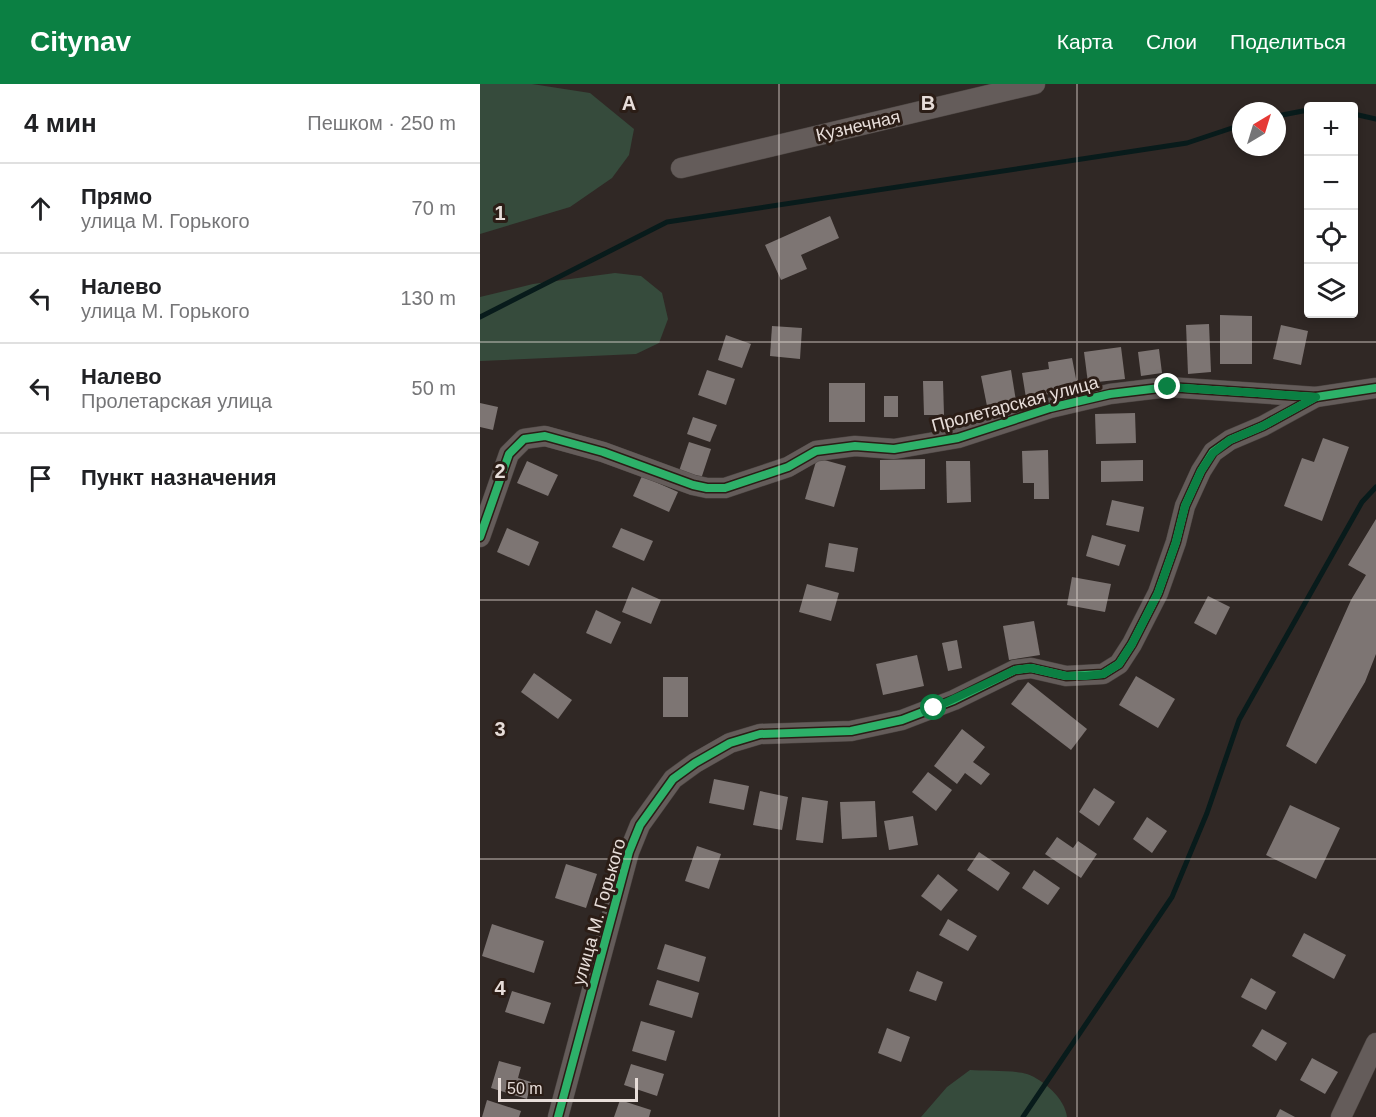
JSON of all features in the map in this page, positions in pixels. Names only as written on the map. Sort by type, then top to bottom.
[{"type":"street","name":"Кузнечная","points":[[681,168],[1035,84]]},
{"type":"street","name":"Пролетарская улица","points":[[480,537],[509,454],[524,439],[545,436],[603,452],[693,485],[725,488],[788,467],[816,451],[855,447],[894,449],[958,438],[1050,408],[1110,394],[1168,387],[1316,397]]},
{"type":"street","name":"улица М. Горького","points":[[558,1117],[629,852],[640,825],[673,779],[729,743],[760,734],[851,731],[902,720],[954,700],[1015,670],[1031,668],[1066,676],[1103,674],[1119,664],[1158,593],[1176,542],[1185,506],[1201,471],[1213,453],[1230,440],[1263,426],[1316,397],[1376,388]]},
{"type":"street","points":[[1341,1117],[1376,1042]]},
{"type":"green space","points":[[480,84],[532,84],[590,93],[634,129],[629,155],[612,178],[570,207],[480,234]]},
{"type":"green space","points":[[615,273],[641,276],[662,293],[668,319],[659,343],[636,354],[480,361],[480,297],[533,284]]},
{"type":"green space","points":[[970,1070],[1015,1072],[1034,1077],[1047,1085],[1058,1097],[1067,1117],[921,1117],[947,1087]]},
{"type":"building","points":[[830,216],[839,238],[801,255],[807,269],[781,280],[765,245]]},
{"type":"building","points":[[1220,315],[1252,316],[1252,364],[1220,364]]},
{"type":"building","points":[[1209,324],[1211,372],[1188,374],[1186,325]]},
{"type":"building","points":[[1281,325],[1308,331],[1301,365],[1273,359]]},
{"type":"building","points":[[772,326],[802,328],[800,359],[770,356]]},
{"type":"building","points":[[726,335],[751,344],[742,368],[718,360]]},
{"type":"building","points":[[1121,347],[1125,379],[1088,383],[1084,352]]},
{"type":"building","points":[[1159,349],[1162,373],[1141,376],[1138,352]]},
{"type":"building","points":[[1072,358],[1078,389],[1026,398],[1022,373],[1049,369],[1048,362]]},
{"type":"building","points":[[707,370],[735,379],[726,405],[698,395]]},
{"type":"building","points":[[1011,370],[1016,401],[987,406],[981,376]]},
{"type":"building","points":[[923,381],[943,381],[944,415],[924,415]]},
{"type":"building","points":[[829,383],[865,383],[865,422],[829,422]]},
{"type":"building","points":[[884,396],[898,396],[898,417],[884,417]]},
{"type":"building","points":[[480,403],[498,407],[493,430],[480,427]]},
{"type":"building","points":[[1135,413],[1136,443],[1096,444],[1095,414]]},
{"type":"building","points":[[693,417],[717,425],[710,442],[687,434]]},
{"type":"building","points":[[1323,438],[1349,447],[1322,521],[1284,506],[1302,458],[1314,462]]},
{"type":"building","points":[[689,442],[711,449],[701,479],[679,471]]},
{"type":"building","points":[[1048,450],[1049,499],[1034,499],[1034,483],[1023,483],[1022,451]]},
{"type":"building","points":[[817,458],[846,466],[834,507],[805,499]]},
{"type":"building","points":[[925,459],[925,489],[880,490],[880,460]]},
{"type":"building","points":[[1143,460],[1143,481],[1101,482],[1101,461]]},
{"type":"building","points":[[527,461],[558,475],[548,496],[517,483]]},
{"type":"building","points":[[946,461],[970,461],[971,502],[947,503]]},
{"type":"building","points":[[642,476],[678,492],[669,512],[633,496]]},
{"type":"building","points":[[1112,500],[1144,507],[1139,532],[1106,525]]},
{"type":"building","points":[[1376,519],[1376,654],[1365,682],[1316,764],[1286,746],[1351,600],[1366,575],[1348,565]]},
{"type":"building","points":[[507,528],[539,542],[529,566],[497,552]]},
{"type":"building","points":[[621,528],[653,541],[644,561],[612,547]]},
{"type":"building","points":[[1092,535],[1126,545],[1119,566],[1086,556]]},
{"type":"building","points":[[829,543],[858,548],[854,572],[825,567]]},
{"type":"building","points":[[1072,577],[1111,584],[1105,612],[1067,605]]},
{"type":"building","points":[[807,584],[839,593],[831,621],[799,612]]},
{"type":"building","points":[[632,587],[661,600],[651,624],[622,612]]},
{"type":"building","points":[[1208,596],[1230,607],[1216,635],[1194,623]]},
{"type":"building","points":[[596,610],[621,622],[611,644],[586,633]]},
{"type":"building","points":[[1034,621],[1040,655],[1009,660],[1003,626]]},
{"type":"building","points":[[957,640],[962,668],[948,671],[942,643]]},
{"type":"building","points":[[917,655],[924,686],[883,695],[876,664]]},
{"type":"building","points":[[534,673],[572,700],[558,719],[521,692]]},
{"type":"building","points":[[1136,676],[1175,699],[1158,728],[1119,705]]},
{"type":"building","points":[[663,677],[688,677],[688,717],[663,717]]},
{"type":"building","points":[[1028,682],[1087,729],[1071,750],[1011,704]]},
{"type":"building","points":[[962,729],[985,747],[973,762],[990,774],[981,785],[965,773],[957,784],[934,766]]},
{"type":"building","points":[[928,772],[952,790],[936,811],[912,792]]},
{"type":"building","points":[[714,779],[749,786],[744,810],[709,803]]},
{"type":"building","points":[[1094,788],[1115,802],[1099,826],[1079,812]]},
{"type":"building","points":[[760,791],[788,797],[782,830],[753,825]]},
{"type":"building","points":[[802,797],[828,801],[823,843],[796,840]]},
{"type":"building","points":[[875,801],[877,837],[842,839],[840,802]]},
{"type":"building","points":[[1290,805],[1340,828],[1316,879],[1266,855]]},
{"type":"building","points":[[913,816],[918,845],[889,850],[884,821]]},
{"type":"building","points":[[1147,817],[1167,831],[1152,853],[1133,839]]},
{"type":"building","points":[[1057,837],[1073,848],[1078,841],[1097,854],[1081,878],[1045,854]]},
{"type":"building","points":[[697,846],[721,854],[709,889],[685,881]]},
{"type":"building","points":[[979,852],[1010,873],[998,891],[967,870]]},
{"type":"building","points":[[566,864],[597,874],[586,908],[555,898]]},
{"type":"building","points":[[1034,870],[1060,888],[1048,905],[1022,888]]},
{"type":"building","points":[[938,874],[958,890],[941,911],[921,896]]},
{"type":"building","points":[[948,919],[977,936],[968,951],[939,935]]},
{"type":"building","points":[[492,924],[544,941],[534,973],[482,956]]},
{"type":"building","points":[[1304,933],[1346,955],[1334,979],[1292,956]]},
{"type":"building","points":[[665,944],[706,957],[699,982],[657,969]]},
{"type":"building","points":[[917,971],[943,982],[936,1001],[909,991]]},
{"type":"building","points":[[1251,978],[1276,992],[1266,1010],[1241,997]]},
{"type":"building","points":[[657,980],[699,993],[692,1018],[649,1005]]},
{"type":"building","points":[[512,991],[551,1003],[544,1024],[505,1012]]},
{"type":"building","points":[[641,1021],[675,1031],[666,1061],[632,1051]]},
{"type":"building","points":[[887,1028],[910,1037],[901,1062],[878,1053]]},
{"type":"building","points":[[1262,1029],[1287,1043],[1276,1061],[1252,1046]]},
{"type":"building","points":[[1312,1058],[1338,1072],[1325,1094],[1300,1080]]},
{"type":"building","points":[[499,1061],[521,1067],[518,1078],[531,1082],[527,1099],[491,1088]]},
{"type":"building","points":[[631,1064],[664,1074],[657,1096],[624,1085]]},
{"type":"building","points":[[487,1100],[521,1111],[519,1117],[482,1117]]},
{"type":"building","points":[[620,1100],[651,1110],[649,1117],[614,1117]]},
{"type":"building","points":[[1280,1109],[1295,1117],[1276,1117]]},
{"type":"waterway","points":[[1286,114],[1304,111]]},
{"type":"waterway","points":[[1358,115],[1376,119]]},
{"type":"waterway","points":[[480,317],[667,222],[1187,143],[1232,128]]},
{"type":"waterway","points":[[1023,1117],[1172,897],[1207,813],[1239,720],[1362,502],[1376,487]]},
{"type":"cycle path","points":[[480,537],[509,454],[524,439],[545,436],[603,452],[693,485],[725,488],[788,467],[816,451],[855,446],[894,449],[958,438],[1050,408],[1110,394],[1168,387],[1316,397]]},
{"type":"cycle path","points":[[558,1117],[629,852],[640,825],[673,779],[730,743],[760,734],[851,731],[902,720],[954,700],[1015,670],[1031,668],[1066,676],[1103,674],[1119,664],[1158,593],[1176,542],[1185,506],[1201,471],[1213,452],[1230,440],[1263,426],[1316,397],[1376,388]]},
{"type":"route","points":[[934,708],[1015,670],[1031,668],[1066,676],[1086,676],[1103,674],[1119,664],[1158,593],[1176,542],[1185,506],[1201,471],[1213,453],[1230,440],[1263,426],[1316,397],[1168,387]]}]
